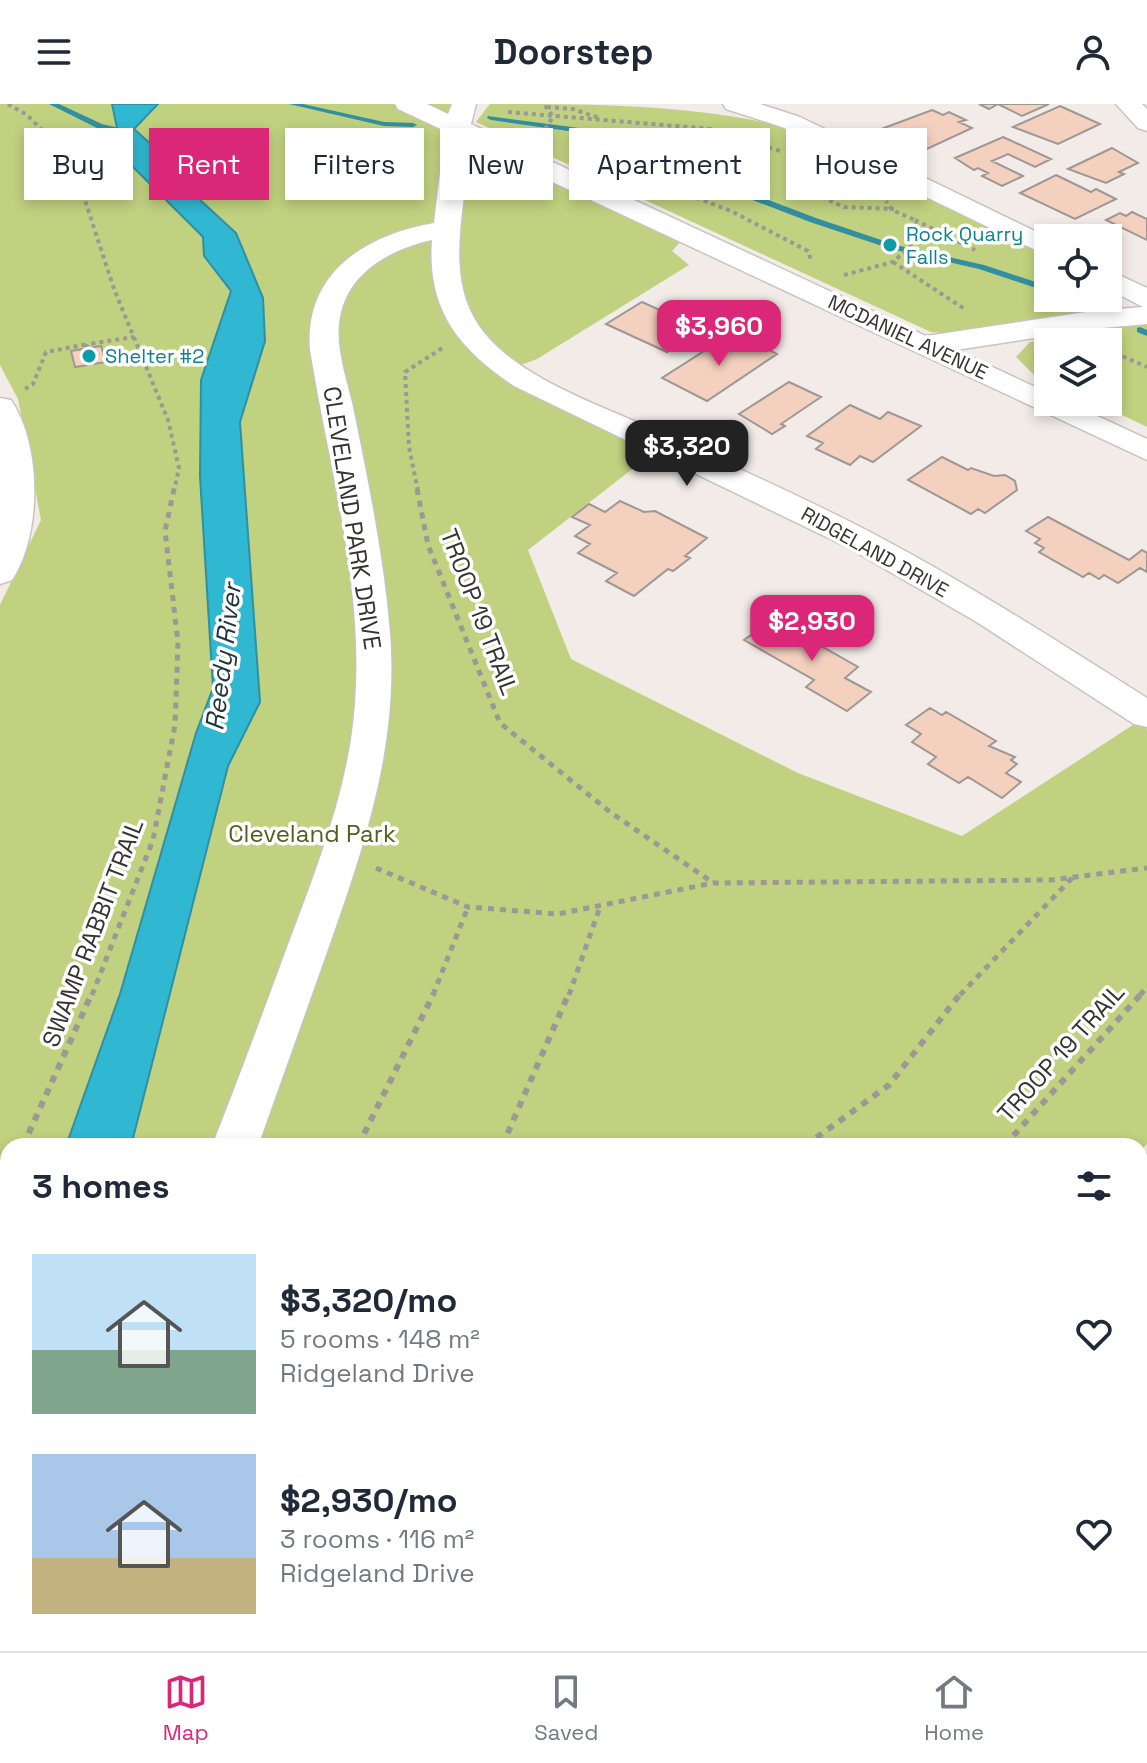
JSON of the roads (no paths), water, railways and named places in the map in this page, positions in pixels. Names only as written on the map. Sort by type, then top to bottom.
[{"type":"street","name":"MCDANIEL AVENUE","points":[[407,104],[460,115],[1147,451]]},
{"type":"street","points":[[735,104],[791,122],[1034,241]]},
{"type":"street","points":[[1128,104],[1147,123]]},
{"type":"street","name":"RIDGELAND DRIVE","points":[[460,115],[443,265],[449,296],[467,331],[485,350],[550,393],[807,513],[889,556],[1017,632],[1147,715]]},
{"type":"street","name":"CLEVELAND PARK DRIVE","points":[[238,1138],[341,857],[366,766],[372,723],[374,667],[366,583],[337,406],[325,353],[326,314],[342,279],[358,264],[382,248],[411,235],[446,229]]},
{"type":"street","points":[[1122,286],[1147,299]]},
{"type":"street","points":[[927,345],[998,337],[1071,322],[1147,315]]},
{"type":"street","points":[[0,407],[15,458],[19,512],[14,540],[0,573]]},
{"type":"water","points":[[112,104],[158,104],[134,129],[149,142],[149,183],[133,167],[133,128],[117,128]]},
{"type":"water","name":"Reedy River","points":[[166,200],[200,200],[236,233],[263,298],[265,341],[240,422],[260,702],[228,766],[133,1138],[69,1138],[120,994],[196,733],[213,688],[200,476],[201,380],[231,291],[204,256],[203,237]]},
{"type":"waterway","points":[[53,104],[100,126],[111,128]]},
{"type":"waterway","points":[[293,104],[384,124],[413,125]]},
{"type":"waterway","points":[[491,118],[576,130],[813,220],[894,247],[981,267],[1034,284]]},
{"type":"waterway","points":[[1140,330],[1147,333]]},
{"type":"place","name":"Rock Quarry Falls","points":[[890,245]]},
{"type":"place","name":"Shelter #2","points":[[89,356]]},
{"type":"park label","name":"Cleveland Park","points":[[312,834]]}]
